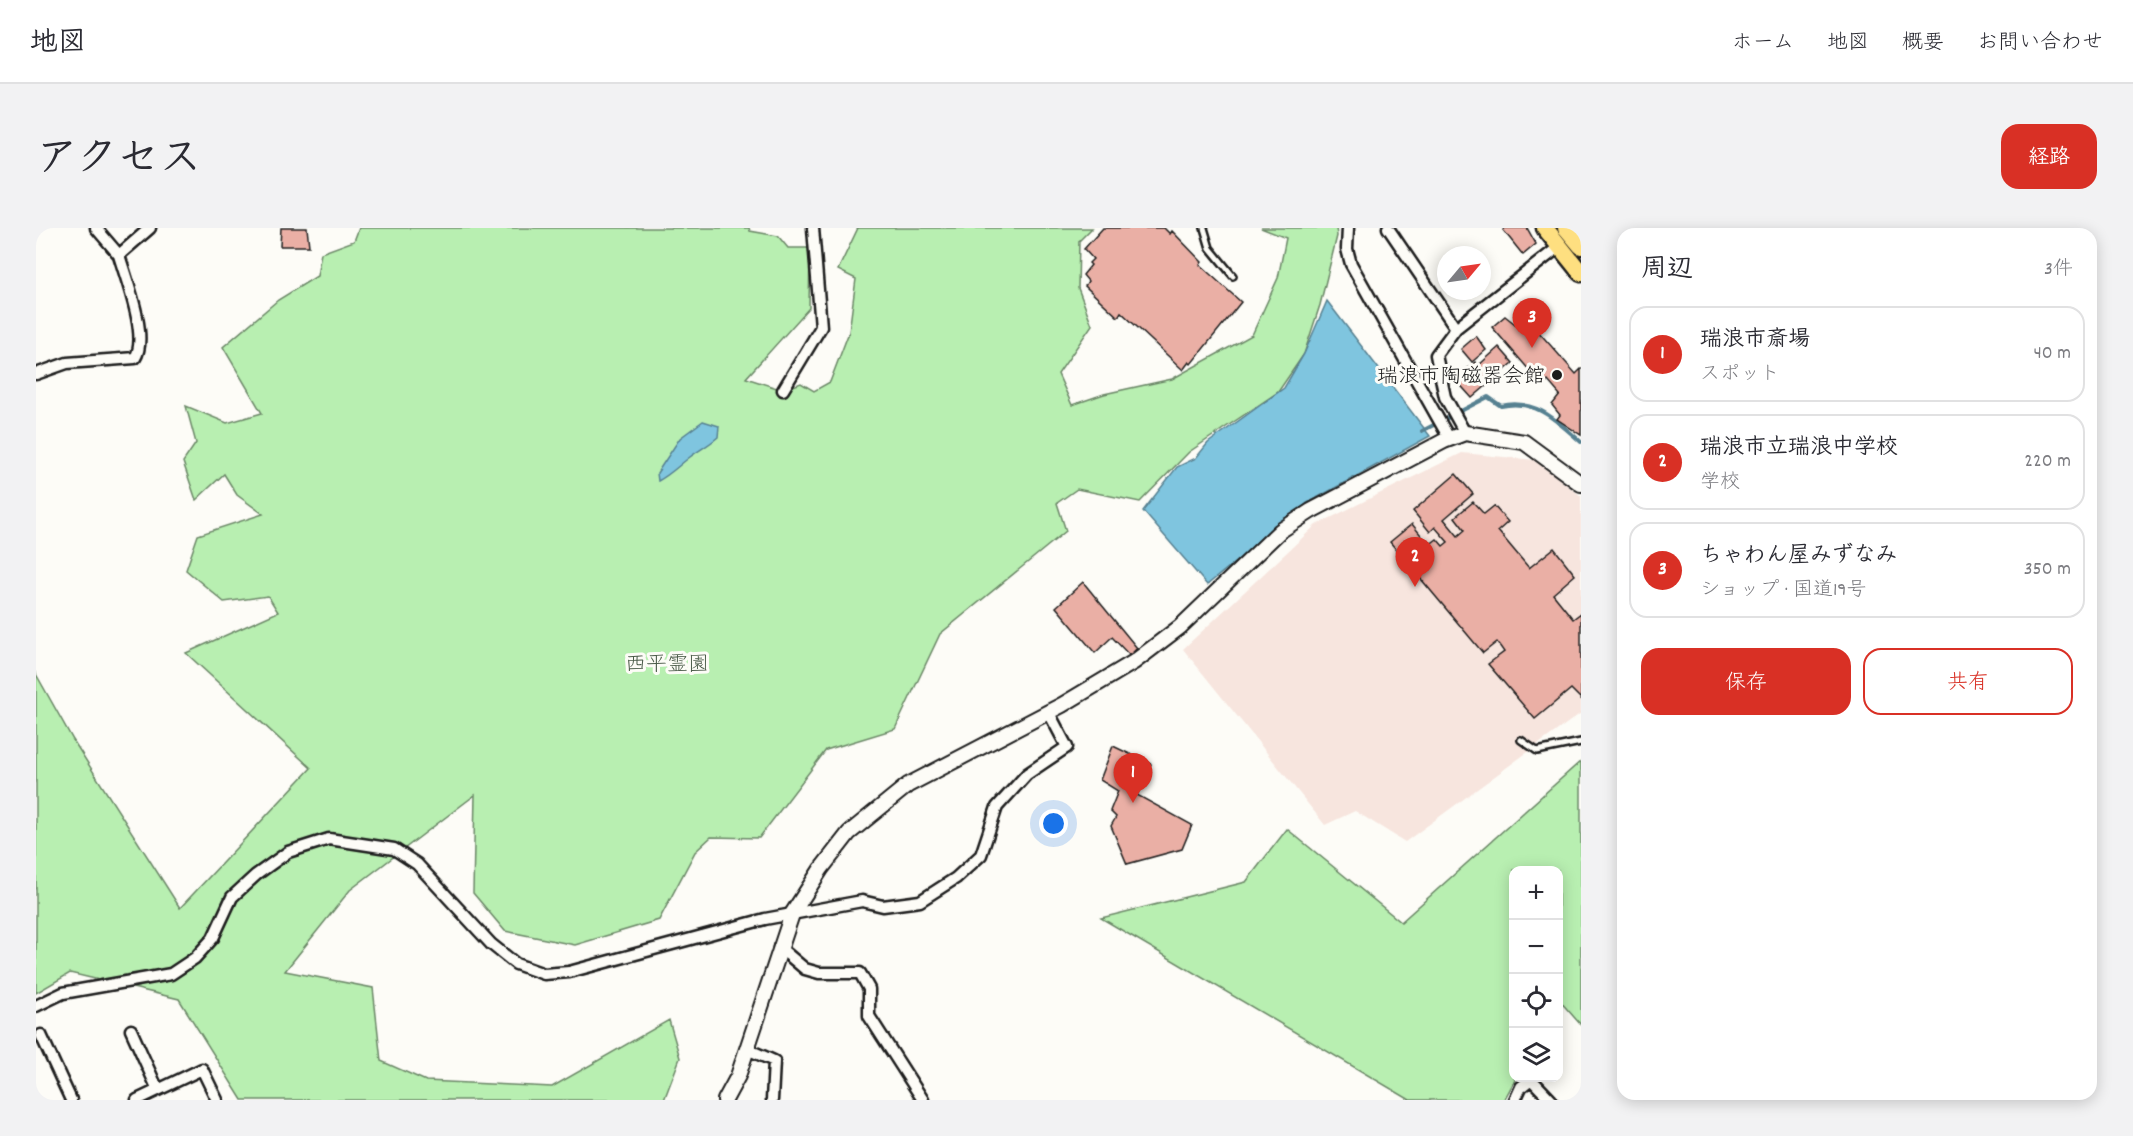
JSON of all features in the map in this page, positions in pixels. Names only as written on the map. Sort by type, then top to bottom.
[{"type":"highway","points":[[1545,228],[1572,237],[1581,273]]},
{"type":"street","points":[[36,375],[67,363],[135,358],[140,351],[137,318],[119,255],[96,228]]},
{"type":"street","points":[[119,255],[150,228]]},
{"type":"street","points":[[783,390],[821,327],[813,228]]},
{"type":"street","points":[[1348,228],[1347,249],[1351,264],[1449,438]]},
{"type":"street","points":[[1388,228],[1456,328]]},
{"type":"street","points":[[1465,434],[1445,397],[1436,355],[1456,328],[1572,237]]},
{"type":"street","points":[[725,1100],[738,1076],[779,947],[792,914],[821,869],[849,833],[893,796],[936,769],[1048,711],[1134,662],[1180,627],[1280,531],[1311,511],[1449,438],[1465,434],[1524,442],[1581,484]]},
{"type":"street","points":[[36,1006],[63,993],[171,974],[195,958],[213,938],[232,897],[256,875],[288,852],[328,839],[394,849],[417,864],[491,944],[516,964],[544,974],[569,972],[792,914],[862,901],[884,906],[920,901],[956,878],[981,855],[997,807],[1027,774],[1067,747],[1048,711]]},
{"type":"street","points":[[779,947],[805,969],[819,973],[860,973],[869,990],[869,1016],[923,1100]]},
{"type":"street","points":[[131,1030],[158,1090]]},
{"type":"street","points":[[41,1035],[71,1100]]},
{"type":"street","points":[[747,1049],[774,1061],[772,1100]]},
{"type":"street","points":[[137,1100],[202,1069],[217,1100]]},
{"type":"street","points":[[1515,1100],[1521,1087],[1532,1079],[1551,1100]]},
{"type":"lane","points":[[1204,228],[1210,248],[1233,276]]},
{"type":"lane","points":[[1521,740],[1537,751],[1581,742]]},
{"type":"shaded area","points":[[1462,453],[1535,460],[1581,496],[1581,713],[1405,842],[1355,811],[1325,825],[1183,649],[1316,525]]},
{"type":"green space","name":"西平霊園","points":[[359,228],[749,228],[750,231],[778,236],[788,248],[810,248],[809,308],[746,378],[783,390],[801,383],[814,391],[830,382],[849,332],[856,279],[838,270],[858,228],[1092,228],[1079,241],[1078,288],[1092,325],[1058,374],[1072,405],[1104,394],[1172,379],[1252,335],[1278,278],[1286,238],[1261,228],[1336,228],[1337,236],[1320,305],[1304,354],[1278,392],[1189,452],[1140,502],[1077,489],[1057,503],[1066,531],[940,634],[895,729],[826,750],[759,838],[711,837],[695,852],[659,920],[575,945],[505,931],[473,893],[475,795],[350,890],[285,971],[373,988],[381,1061],[426,1081],[552,1087],[669,1020],[680,1058],[664,1100],[242,1100],[179,999],[70,973],[36,993],[36,674],[73,740],[180,908],[311,768],[186,653],[278,612],[268,596],[224,602],[186,570],[198,535],[263,514],[237,495],[224,474],[196,500],[183,462],[196,443],[186,406],[227,423],[262,413],[223,347],[278,300],[317,276],[321,253],[354,241]]},
{"type":"green space","points":[[1581,761],[1581,1025],[1563,1005],[1563,866],[1509,866],[1509,1082],[1514,1082],[1504,1100],[1410,1100],[1101,918],[1246,882],[1287,829],[1401,922]]},
{"type":"water","points":[[1327,301],[1430,436],[1307,503],[1207,585],[1143,511],[1177,467],[1196,458],[1208,443],[1284,388],[1304,354]]},
{"type":"water","points":[[703,421],[719,426],[718,437],[658,481],[657,473],[680,438]]},
{"type":"building","points":[[281,228],[307,228],[309,246],[280,246]]},
{"type":"building","points":[[1103,228],[1164,228],[1170,234],[1172,231],[1202,262],[1200,265],[1241,302],[1191,364],[1189,362],[1183,370],[1121,312],[1118,317],[1085,286],[1088,281],[1083,275],[1093,259],[1084,249]]},
{"type":"building","points":[[1505,228],[1527,228],[1536,244],[1523,255],[1503,230]]},
{"type":"building","name":"瑞浪市陶磁器会館","points":[[1505,316],[1524,331],[1536,322],[1539,327],[1536,329],[1576,374],[1581,369],[1581,435],[1557,419],[1560,415],[1552,405],[1560,395],[1548,381],[1546,383],[1540,376],[1537,379],[1492,327]]},
{"type":"building","points":[[1476,336],[1486,350],[1472,362],[1461,349]]},
{"type":"building","points":[[1499,347],[1513,363],[1472,398],[1455,379],[1475,362],[1478,366]]},
{"type":"building","points":[[1456,474],[1473,494],[1444,519],[1458,536],[1465,530],[1455,517],[1473,502],[1484,514],[1494,506],[1508,522],[1498,531],[1529,568],[1554,548],[1575,575],[1553,594],[1573,619],[1581,613],[1581,699],[1571,689],[1535,719],[1488,664],[1504,652],[1497,642],[1483,653],[1390,542],[1412,524],[1429,545],[1437,539],[1443,546],[1448,542],[1435,527],[1430,532],[1413,511]]},
{"type":"building","points":[[1083,582],[1137,648],[1130,656],[1112,637],[1095,653],[1056,607]]},
{"type":"building","points":[[1113,746],[1151,764],[1137,795],[1192,825],[1182,849],[1127,864],[1111,826],[1116,817],[1110,811],[1118,791],[1100,780]]},
{"type":"waterway","points":[[1422,431],[1488,397],[1501,406],[1513,404],[1535,408],[1554,419],[1581,442]]},
{"type":"place","name":"ちゃわん屋みずなみ","points":[[1532,348]]},
{"type":"place","name":"瑞浪市陶磁器会館","points":[[1557,375]]},
{"type":"place","name":"瑞浪市立瑞浪中学校","points":[[1415,587]]},
{"type":"place","name":"瑞浪市斎場","points":[[1133,803]]}]
